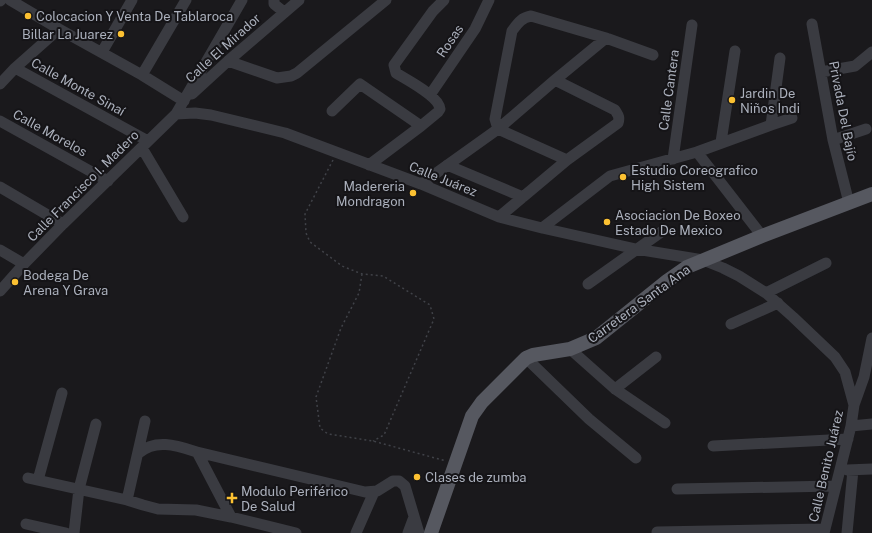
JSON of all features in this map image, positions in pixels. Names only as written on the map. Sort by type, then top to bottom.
[{"type":"main road","name":"Carretera Santa Ana","points":[[526,358],[533,355],[570,349],[596,338],[667,281],[703,260],[872,194]]},
{"type":"main road","points":[[430,533],[472,416],[476,409],[526,358]]},
{"type":"street","points":[[10,0],[142,75],[184,101],[242,0]]},
{"type":"street","points":[[102,52],[132,0]]},
{"type":"street","points":[[142,75],[186,0]]},
{"type":"street","points":[[274,0],[274,4],[284,12]]},
{"type":"street","name":"Calle El Mirador","points":[[184,101],[299,0]]},
{"type":"street","points":[[228,61],[278,78],[291,76],[298,73],[386,0]]},
{"type":"street","points":[[370,165],[421,126],[440,109],[439,104],[430,95],[396,73],[394,66],[433,11],[444,0]]},
{"type":"street","name":"Rosas","points":[[430,95],[475,29],[489,0]]},
{"type":"street","points":[[567,160],[498,129],[495,119],[512,31],[519,22],[525,17],[531,16],[606,38],[653,55]]},
{"type":"street","name":"Privada Del Bajío","points":[[812,24],[833,140],[849,203]]},
{"type":"street","name":"Calle Cantera","points":[[673,159],[692,25]]},
{"type":"street","points":[[0,84],[15,68],[59,29]]},
{"type":"street","points":[[421,184],[498,129],[606,38]]},
{"type":"street","points":[[721,142],[736,51]]},
{"type":"street","points":[[821,72],[855,66],[872,52]]},
{"type":"street","points":[[771,125],[780,58]]},
{"type":"street","name":"Calle Monte Sinaí","points":[[15,68],[145,145]]},
{"type":"street","points":[[499,217],[567,160],[618,124],[619,119],[615,110],[555,80]]},
{"type":"street","points":[[332,111],[360,84],[421,126]]},
{"type":"street","name":"Calle Francisco I. Madero","points":[[0,291],[63,224],[176,114],[184,101]]},
{"type":"street","name":"Calle Juárez","points":[[176,114],[195,113],[211,115],[249,123],[284,133],[421,184],[499,217],[636,249],[703,260]]},
{"type":"street","points":[[542,228],[610,176],[697,152],[721,142],[792,118]]},
{"type":"street","name":"Calle Morelos","points":[[0,121],[108,181]]},
{"type":"street","points":[[833,140],[866,128]]},
{"type":"street","points":[[145,145],[183,216]]},
{"type":"street","points":[[697,152],[762,236]]},
{"type":"street","points":[[447,165],[523,197]]},
{"type":"street","points":[[0,187],[63,224]]},
{"type":"street","points":[[588,284],[664,230]]},
{"type":"street","points":[[0,250],[24,264]]},
{"type":"street","name":"Calle Benito Juárez","points":[[703,260],[723,268],[766,293],[812,334],[841,365],[854,405]]},
{"type":"street","points":[[766,293],[826,263]]},
{"type":"street","points":[[731,324],[778,303]]},
{"type":"street","name":"Calle Benito Juárez","points":[[825,531],[851,426],[854,405],[868,376],[872,338]]},
{"type":"street","points":[[570,349],[615,389],[665,423]]},
{"type":"street","points":[[615,389],[656,357]]},
{"type":"street","points":[[526,358],[589,419],[636,458]]},
{"type":"street","points":[[62,393],[33,479],[158,508],[196,510],[231,517],[252,528],[296,533]]},
{"type":"street","points":[[127,500],[139,453],[145,421]]},
{"type":"street","points":[[74,533],[80,489],[96,424]]},
{"type":"street","points":[[851,426],[872,424]]},
{"type":"street","points":[[713,446],[848,439]]},
{"type":"street","points":[[139,453],[146,447],[164,444],[176,445],[197,452],[355,491],[374,492],[394,482],[401,482],[405,486],[419,533]]},
{"type":"street","points":[[197,452],[231,517]]},
{"type":"street","points":[[840,470],[872,469]]},
{"type":"street","points":[[847,533],[853,470]]},
{"type":"street","points":[[677,489],[835,486]]},
{"type":"street","points":[[356,533],[374,492]]},
{"type":"street","points":[[408,533],[414,517]]},
{"type":"street","points":[[26,524],[66,533]]},
{"type":"street","points":[[657,532],[825,531]]},
{"type":"path","points":[[336,152],[306,214],[306,233],[310,242],[342,266],[362,274],[383,276],[430,305],[434,319],[384,435],[373,441]]},
{"type":"path","points":[[362,274],[359,293],[341,328],[316,397],[320,428],[328,434],[373,441],[455,463]]},
{"type":"place","name":"Colocacion Y Venta De Tablaroca","points":[[28,16]]},
{"type":"place","name":"Billar La Juarez","points":[[121,34]]},
{"type":"place","name":"Jardin De Niños Indi","points":[[732,100]]},
{"type":"place","name":"Estudio Coreografico High Sistem","points":[[623,177]]},
{"type":"place","name":"Madereria Mondragon","points":[[413,193]]},
{"type":"place","name":"Asociacion De Boxeo Estado De Mexico","points":[[607,222]]},
{"type":"place","name":"Bodega De Arena Y Grava","points":[[15,282]]},
{"type":"place","name":"Clases de zumba","points":[[417,477]]},
{"type":"place","name":"Modulo Periférico De Salud","points":[[232,498]]}]
